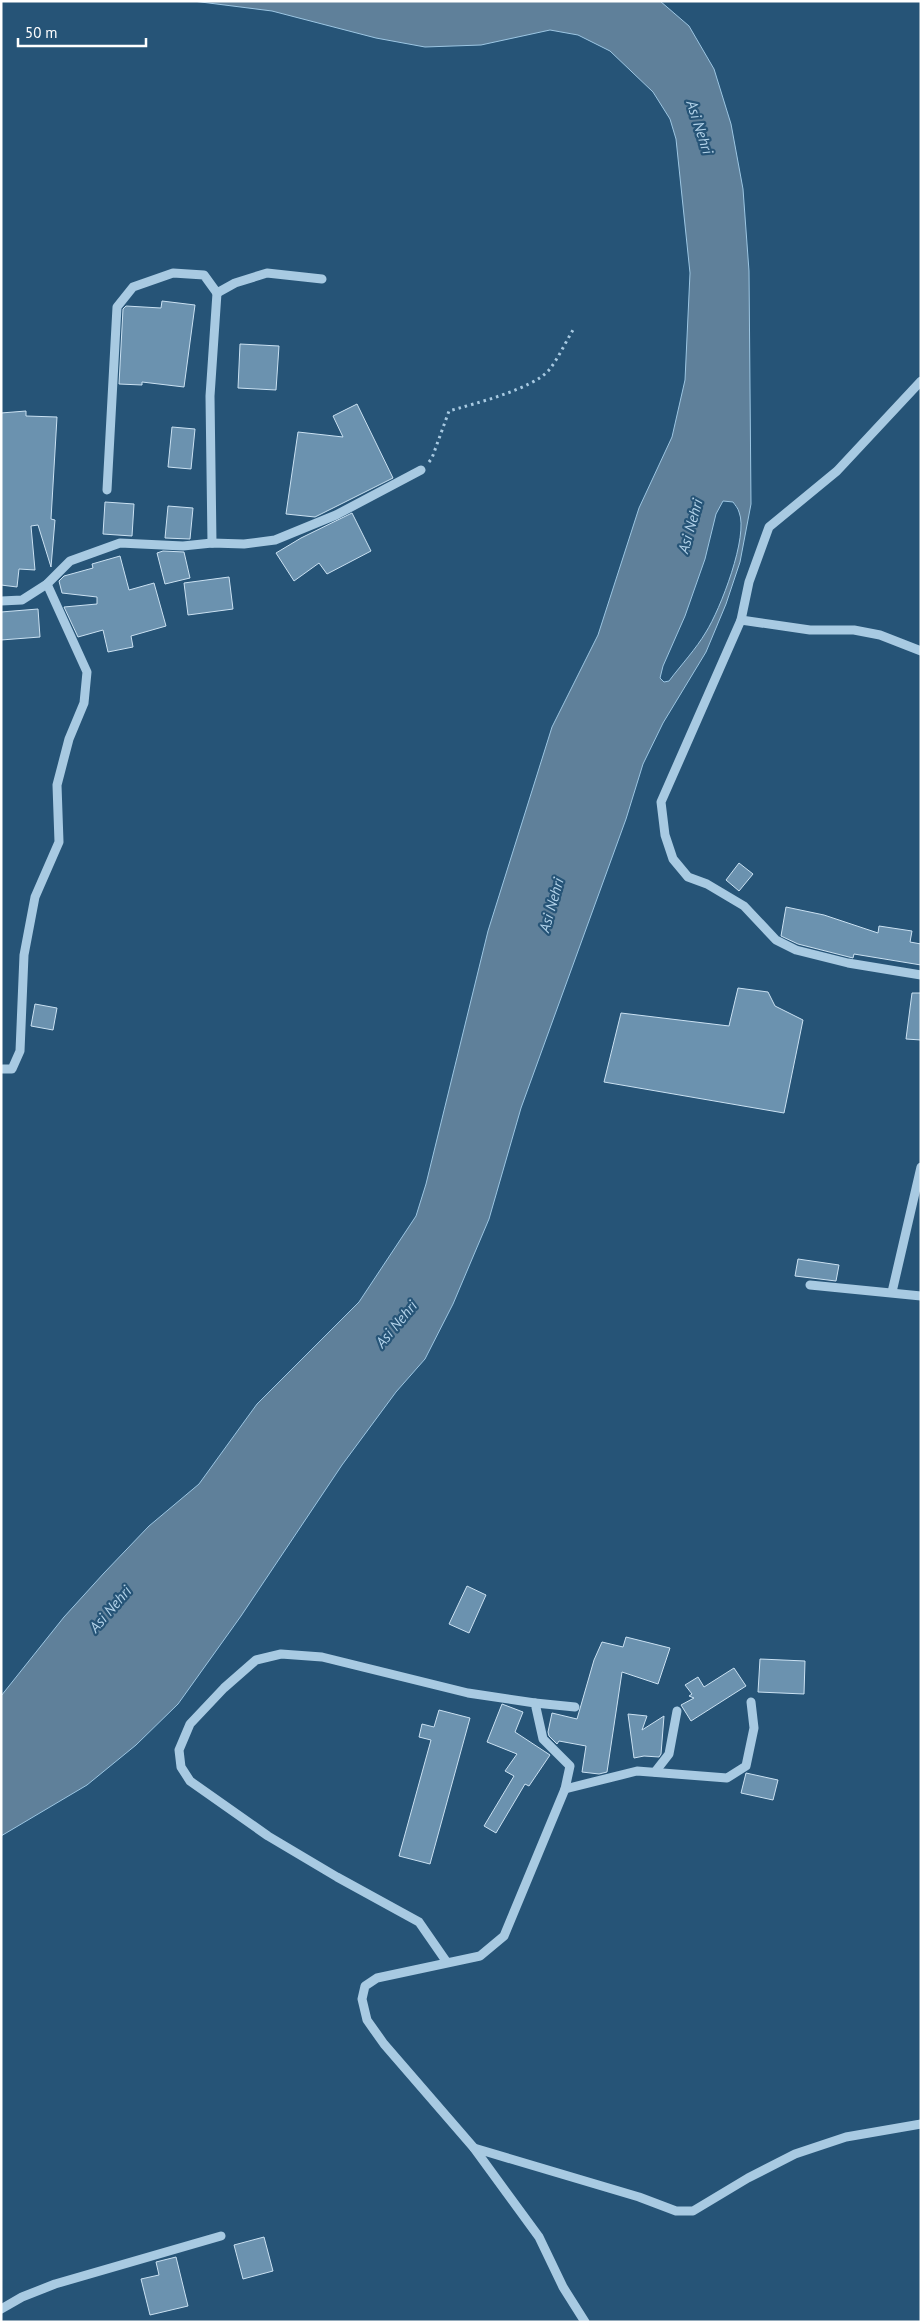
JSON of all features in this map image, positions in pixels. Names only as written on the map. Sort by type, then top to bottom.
[{"type":"street","points":[[107,490],[117,307],[133,287],[173,272],[204,275],[217,293],[210,396],[212,542]]},
{"type":"street","points":[[217,293],[235,283],[268,273],[322,279]]},
{"type":"street","points":[[921,381],[837,471],[769,527],[749,582],[741,620],[661,802],[665,835],[673,859],[688,876],[707,884],[744,906],[776,940],[796,950],[848,963],[921,975]]},
{"type":"street","points":[[1,601],[22,600],[47,584],[70,561],[120,543],[183,546],[212,542],[244,544],[275,540],[336,515],[421,470]]},
{"type":"street","points":[[1,1069],[12,1069],[20,1051],[24,955],[35,897],[59,842],[58,785],[69,739],[84,703],[87,672],[47,584]]},
{"type":"street","points":[[741,620],[810,630],[854,630],[880,635],[921,651]]},
{"type":"street","points":[[892,1292],[921,1167]]},
{"type":"street","points":[[810,1285],[921,1296]]},
{"type":"street","points":[[446,1961],[419,1922],[268,1836],[190,1781],[181,1767],[179,1750],[190,1724],[224,1688],[256,1660],[281,1654],[322,1657],[468,1693],[575,1707]]},
{"type":"street","points":[[565,1789],[637,1771],[727,1778],[746,1766],[754,1728],[751,1702]]},
{"type":"street","points":[[535,1703],[543,1739],[570,1766],[565,1789],[504,1936],[480,1956],[446,1961],[413,1971],[377,1978],[365,1986],[362,1999],[367,2020],[384,2044],[474,2148],[539,2237],[563,2287],[585,2322]]},
{"type":"street","points":[[655,1772],[669,1754],[677,1711]]},
{"type":"street","points":[[474,2148],[639,2197],[676,2211],[693,2211],[748,2178],[795,2154],[846,2137],[921,2124]]},
{"type":"street","points":[[1,2309],[22,2297],[55,2284],[221,2236]]},
{"type":"path","points":[[421,470],[432,458],[449,411],[532,382],[548,371],[573,330]]},
{"type":"water","name":"Asi Nehri","points":[[193,1],[660,1],[689,26],[714,69],[731,124],[743,189],[749,271],[751,504],[740,562],[726,604],[706,652],[663,723],[643,764],[626,819],[521,1108],[489,1219],[453,1304],[425,1359],[396,1392],[342,1465],[241,1616],[178,1704],[136,1745],[87,1785],[1,1836],[1,1696],[64,1617],[104,1573],[149,1526],[199,1484],[257,1404],[359,1302],[416,1216],[426,1184],[488,931],[552,727],[598,635],[639,508],[672,437],[685,380],[690,273],[676,139],[670,119],[653,92],[610,51],[578,35],[550,30],[481,45],[425,47],[376,38],[272,11]],"holes":[[[723,501],[733,502],[739,512],[741,523],[737,555],[732,573],[712,622],[693,651],[669,681],[664,682],[660,678],[663,666],[685,616],[705,559],[716,514]]]},
{"type":"building","points":[[162,301],[195,305],[184,387],[142,382],[142,385],[119,384],[123,309],[126,306],[161,308]]},
{"type":"building","points":[[240,344],[279,346],[276,390],[238,388]]},
{"type":"building","points":[[357,404],[393,478],[315,517],[286,514],[298,432],[343,437],[333,416]]},
{"type":"building","points":[[26,411],[26,416],[57,417],[51,519],[55,520],[51,567],[38,525],[31,526],[35,570],[19,569],[17,587],[1,585],[1,413]]},
{"type":"building","points":[[172,427],[195,429],[191,469],[168,467]]},
{"type":"building","points":[[105,502],[134,504],[132,536],[103,534]]},
{"type":"building","points":[[168,506],[193,508],[190,539],[165,538]]},
{"type":"building","points":[[352,513],[371,551],[327,574],[319,563],[294,581],[276,553],[301,538]]},
{"type":"building","points":[[163,551],[184,552],[190,578],[165,584],[157,553]]},
{"type":"building","points":[[120,556],[129,590],[154,583],[166,626],[131,636],[133,647],[108,652],[103,630],[78,637],[64,607],[97,604],[97,597],[62,593],[59,581],[64,576],[93,568],[92,564]]},
{"type":"building","points":[[229,577],[233,609],[188,615],[184,583]]},
{"type":"building","points":[[38,609],[40,637],[1,640],[1,612]]},
{"type":"building","points":[[739,863],[753,874],[739,891],[726,880]]},
{"type":"building","points":[[786,907],[824,915],[878,933],[879,926],[912,931],[910,942],[921,944],[921,965],[854,954],[853,958],[798,944],[781,936]]},
{"type":"building","points":[[738,988],[768,992],[775,1006],[803,1020],[784,1113],[604,1082],[621,1013],[729,1026]]},
{"type":"building","points":[[912,993],[921,993],[921,1040],[906,1039]]},
{"type":"building","points":[[35,1004],[57,1008],[53,1030],[31,1026]]},
{"type":"building","points":[[798,1259],[839,1265],[836,1281],[795,1276]]},
{"type":"building","points":[[467,1586],[486,1595],[469,1633],[449,1624]]},
{"type":"building","points":[[626,1637],[670,1648],[658,1684],[622,1672],[607,1772],[599,1774],[582,1772],[586,1746],[559,1741],[557,1744],[549,1736],[548,1732],[552,1713],[577,1719],[594,1660],[602,1642],[623,1647]]},
{"type":"building","points":[[760,1659],[805,1661],[804,1694],[758,1692]]},
{"type":"building","points":[[734,1668],[746,1686],[691,1721],[681,1705],[694,1698],[689,1696],[692,1694],[685,1685],[698,1677],[704,1687]]},
{"type":"building","points":[[502,1704],[523,1712],[515,1732],[550,1755],[529,1786],[525,1784],[496,1833],[484,1826],[514,1776],[505,1771],[517,1754],[487,1742]]},
{"type":"building","points":[[439,1710],[470,1718],[430,1864],[399,1856],[431,1740],[419,1737],[422,1724],[434,1727]]},
{"type":"building","points":[[628,1714],[647,1716],[642,1730],[664,1716],[661,1754],[659,1757],[644,1756],[634,1758]]},
{"type":"building","points":[[746,1773],[778,1780],[773,1800],[741,1793]]},
{"type":"building","points":[[264,2237],[273,2271],[243,2279],[234,2245]]},
{"type":"building","points":[[176,2257],[188,2306],[150,2315],[141,2279],[159,2275],[156,2262]]}]
